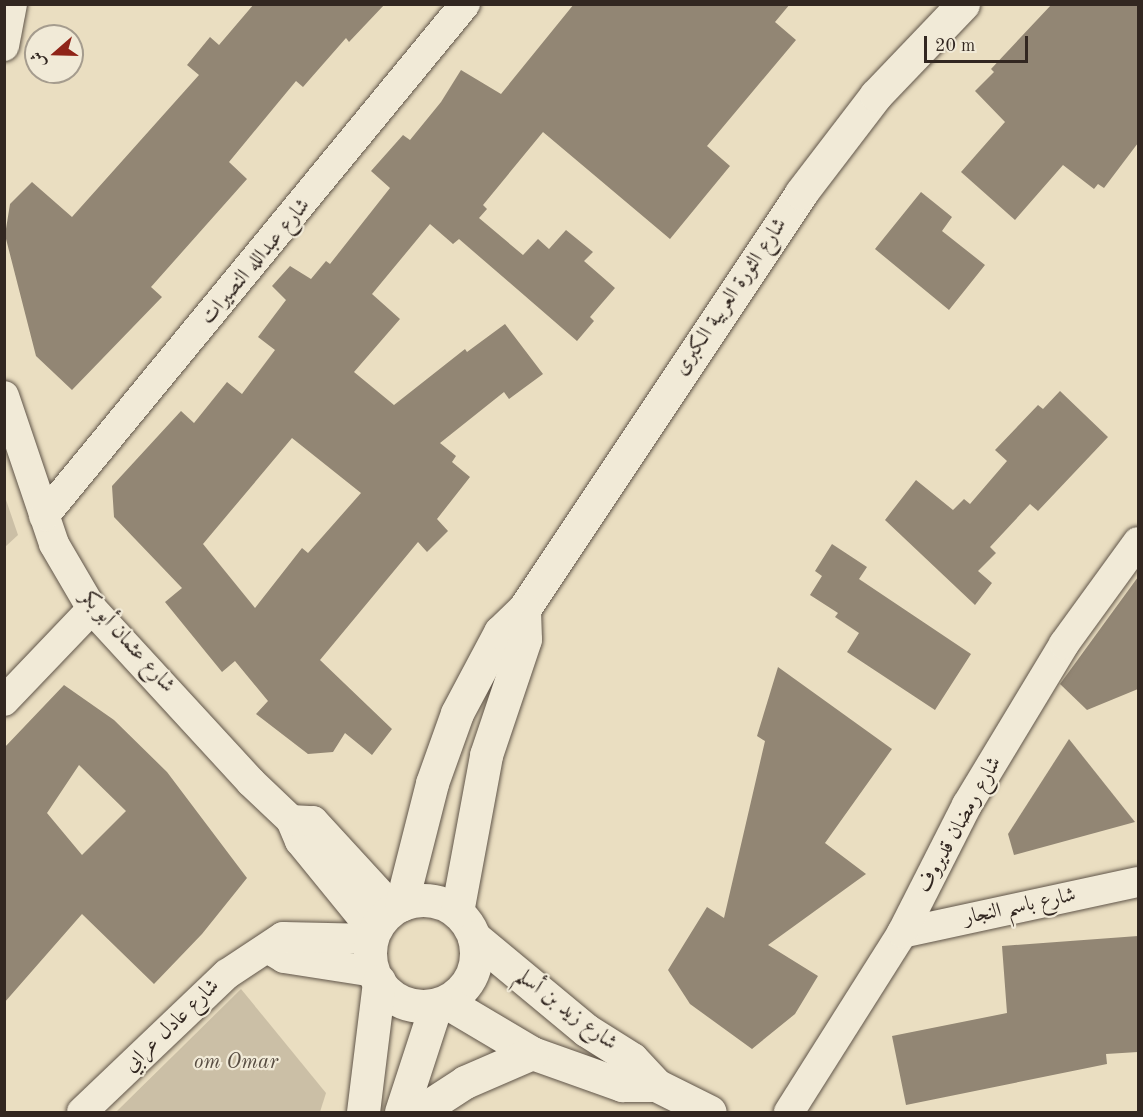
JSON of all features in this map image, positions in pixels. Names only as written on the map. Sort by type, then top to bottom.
[{"type":"street","points":[[4,46],[12,4]]},
{"type":"street","name":"شارع عبدالله النصيرات","points":[[44,516],[307,201],[465,4]]},
{"type":"street","name":"شارع الثورة العربية الكبرى","points":[[386,921],[457,713],[500,632],[524,609],[801,193],[876,95],[963,4]]},
{"type":"street","name":"شارع عثمان أبو بكر","points":[[4,396],[44,516],[69,573],[92,609],[251,782],[291,820],[313,821],[386,921]]},
{"type":"street","name":"شارع رمضان قديروف","points":[[789,1113],[902,933],[979,785],[1064,644],[1138,542]]},
{"type":"street","points":[[4,701],[92,609]]},
{"type":"street","points":[[269,949],[284,958],[376,976],[387,992],[410,1005],[441,1003],[461,990],[472,975],[476,956],[465,925],[486,755],[525,639],[524,609]]},
{"type":"street","name":"شارع باسم النجار","points":[[902,933],[1138,882]]},
{"type":"street","points":[[363,1113],[376,976],[386,921],[430,901],[465,925]]},
{"type":"street","name":"شارع عادل عرابي","points":[[82,1113],[227,974],[269,949],[283,937],[386,921]]},
{"type":"street","name":"شارع زيد بن أسلم","points":[[465,925],[586,1030],[632,1059],[656,1086],[710,1113]]},
{"type":"street","points":[[401,1113],[441,1003]]},
{"type":"street","name":"شارع زيد بن أسلم","points":[[441,1003],[532,1053],[622,1085],[656,1086]]},
{"type":"street","points":[[419,1113],[465,1082],[532,1053]]},
{"type":"green space","points":[[4,494],[18,535],[5,547],[4,547]]},
{"type":"green space","name":"om Omar","points":[[241,989],[326,1093],[320,1112],[116,1112]]},
{"type":"building","points":[[254,4],[385,4],[349,42],[346,38],[303,87],[296,81],[229,162],[247,179],[151,287],[162,297],[72,390],[36,356],[5,235],[10,204],[32,182],[72,217],[199,75],[187,65],[210,37],[219,45]]},
{"type":"building","points":[[574,4],[790,4],[775,22],[796,40],[707,146],[730,166],[670,239],[543,132],[483,205],[487,209],[479,218],[523,255],[538,239],[549,249],[566,230],[593,252],[584,261],[615,288],[590,317],[594,321],[577,341],[459,239],[453,244],[430,224],[372,294],[400,319],[354,372],[394,405],[465,349],[467,352],[505,324],[543,374],[509,399],[504,392],[440,443],[456,456],[452,462],[470,477],[437,519],[448,531],[427,552],[418,542],[320,660],[392,729],[372,755],[345,733],[333,752],[308,754],[256,714],[268,701],[235,661],[222,672],[165,602],[182,588],[114,517],[112,486],[181,411],[194,423],[227,382],[242,394],[275,350],[258,337],[286,300],[272,286],[290,266],[311,279],[326,261],[330,264],[390,188],[371,171],[403,135],[410,140],[441,102],[461,70],[501,94]],"holes":[[[292,438],[361,493],[308,553],[302,548],[255,608],[203,544]]]},
{"type":"building","points":[[1052,4],[1138,4],[1138,143],[1104,188],[1098,184],[1094,189],[1063,165],[1015,220],[961,172],[1005,122],[975,91],[994,72],[991,69]]},
{"type":"building","points":[[921,192],[952,217],[942,231],[985,265],[949,310],[875,249]]},
{"type":"building","points":[[1060,391],[1108,437],[1038,511],[1030,504],[990,547],[996,553],[978,571],[992,583],[975,605],[885,520],[916,480],[953,510],[964,499],[970,504],[1007,461],[995,450],[1038,405],[1043,409]]},
{"type":"building","points":[[832,544],[867,567],[859,579],[971,654],[935,710],[847,652],[859,633],[835,617],[838,613],[810,595],[822,576],[815,571]]},
{"type":"building","points":[[1138,577],[1138,689],[1087,710],[1060,684]]},
{"type":"building","points":[[778,667],[892,749],[825,843],[866,874],[768,945],[818,976],[795,1014],[752,1049],[690,1004],[668,970],[707,907],[724,918],[765,741],[757,736]]},
{"type":"building","points":[[64,685],[114,720],[167,772],[247,878],[202,934],[154,984],[82,914],[4,1003],[4,748]],"holes":[[[79,765],[126,811],[82,855],[47,813]]]},
{"type":"building","points":[[1069,739],[1135,822],[1014,855],[1008,834]]},
{"type":"building","points":[[1138,936],[1138,1052],[1106,1054],[1107,1064],[906,1105],[892,1036],[1007,1013],[1002,946]]}]
